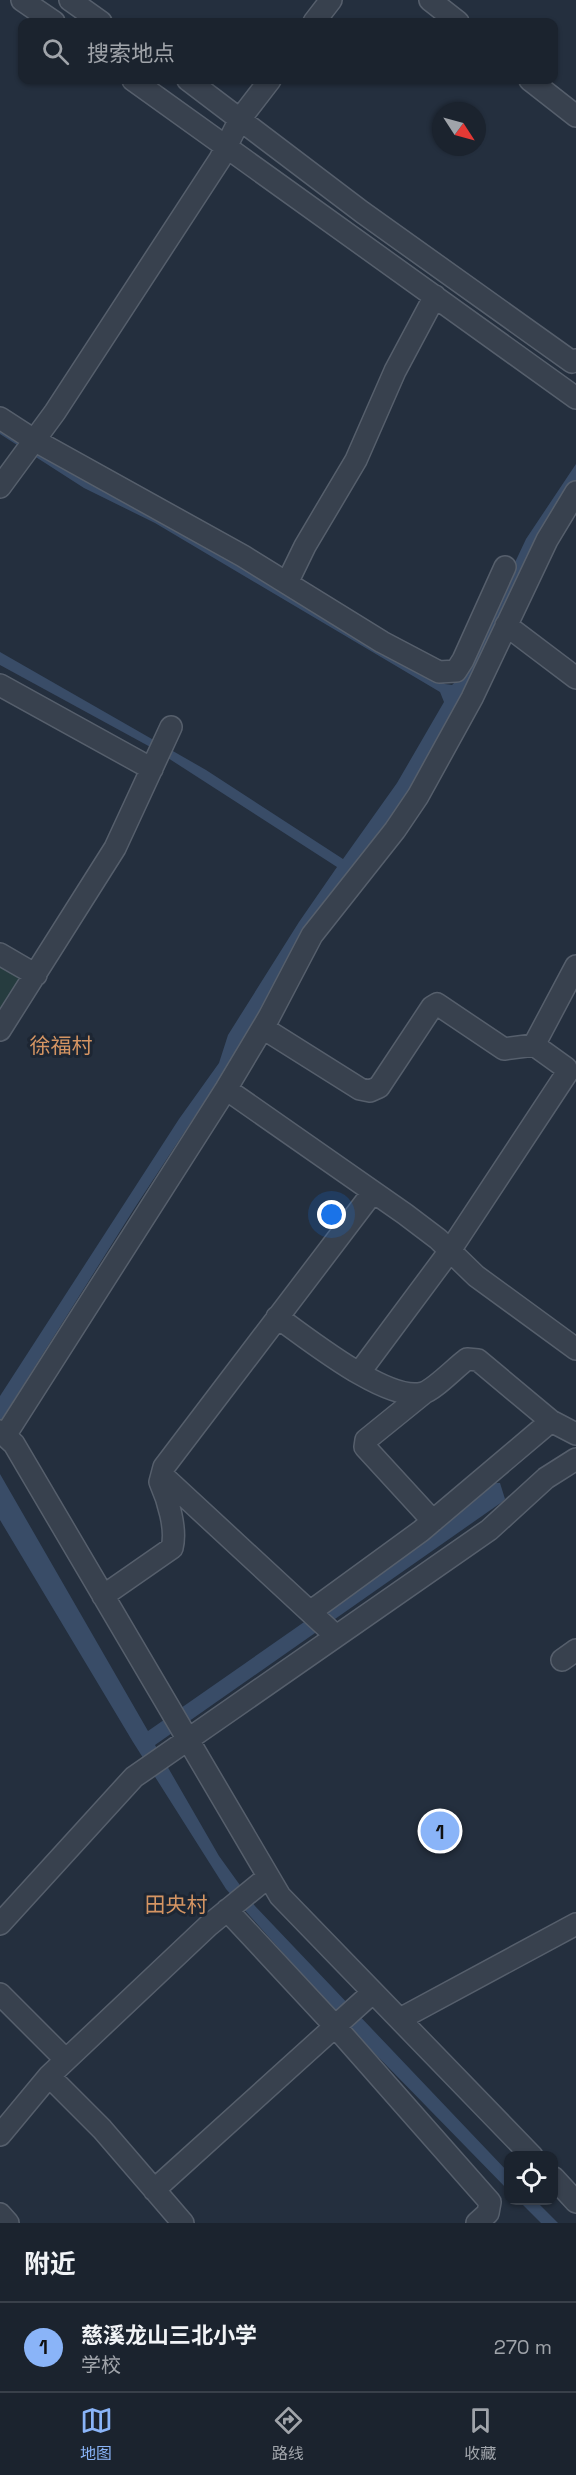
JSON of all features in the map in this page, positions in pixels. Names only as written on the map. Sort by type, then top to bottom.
[{"type":"street","points":[[22,0],[48,18]]},
{"type":"street","points":[[70,0],[95,18]]},
{"type":"street","points":[[317,18],[331,0]]},
{"type":"street","points":[[430,0],[453,18]]},
{"type":"street","points":[[140,84],[576,398]]},
{"type":"street","points":[[194,84],[362,212],[572,362],[576,360]]},
{"type":"street","points":[[0,487],[56,412],[226,146],[240,119],[267,84]]},
{"type":"street","points":[[535,84],[576,116]]},
{"type":"street","points":[[287,583],[310,536],[356,460],[395,371],[435,296]]},
{"type":"street","points":[[0,418],[34,440],[243,556],[382,642],[439,672],[456,671],[464,660],[505,567]]},
{"type":"street","points":[[527,2151],[280,1896],[14,1444],[3,1433],[226,1089],[263,1028],[312,935],[395,830],[418,796],[461,718],[547,540],[576,492]]},
{"type":"street","points":[[506,625],[576,678]]},
{"type":"street","points":[[0,685],[152,769]]},
{"type":"street","points":[[0,1029],[115,848],[171,727]]},
{"type":"street","points":[[0,954],[36,975]]},
{"type":"street","points":[[534,1045],[576,966]]},
{"type":"street","points":[[263,1028],[360,1089],[370,1091],[379,1087],[432,1007],[437,1004],[504,1049],[534,1045],[571,1070],[508,1159],[449,1251],[359,1373]]},
{"type":"street","points":[[226,1089],[438,1239],[476,1276],[576,1349]]},
{"type":"street","points":[[103,1596],[172,1548],[175,1538],[160,1482],[164,1467],[373,1192]]},
{"type":"street","points":[[278,1317],[347,1367],[388,1387],[413,1394],[424,1393]]},
{"type":"street","points":[[433,1521],[365,1447],[366,1440],[467,1359],[478,1360],[551,1421],[576,1434]]},
{"type":"street","points":[[310,1612],[433,1521],[551,1421]]},
{"type":"street","points":[[0,1924],[134,1778],[187,1738],[489,1530],[546,1478],[576,1459]]},
{"type":"street","points":[[162,1475],[336,1636]]},
{"type":"street","points":[[0,2135],[49,2076],[227,1910],[268,1877]]},
{"type":"street","points":[[227,1910],[334,2025],[490,2202],[488,2213],[477,2223]]},
{"type":"street","points":[[400,2019],[576,1924]]},
{"type":"street","points":[[154,2190],[372,1993]]},
{"type":"street","points":[[0,1994],[66,2060]]},
{"type":"street","points":[[49,2076],[102,2129],[183,2223]]},
{"type":"street","points":[[558,2182],[576,2202]]},
{"type":"street","points":[[0,2214],[8,2223]]},
{"type":"green space","points":[[0,957],[30,975],[0,1020]]},
{"type":"water","points":[[0,426],[445,684],[452,685],[462,675],[526,539],[576,464],[576,480],[554,516],[415,784],[290,959],[227,1067],[134,1209],[0,1422],[0,1396],[179,1119],[219,1063],[228,1035],[299,922],[337,867],[154,749],[0,665],[0,652],[206,770],[343,859],[397,783],[444,702],[440,692],[155,523],[84,488],[0,434]]},
{"type":"water","points":[[0,1474],[148,1731],[363,1581],[495,1483],[500,1483],[505,1499],[502,1502],[155,1745],[219,1856],[255,1906],[504,2168],[504,2186],[348,2026],[226,1889],[133,1742],[0,1520]]},
{"type":"water","points":[[523,2205],[540,2205],[558,2223],[541,2223]]},
{"type":"place","name":"慈溪龙山三北小学","points":[[440,1831]]},
{"type":"district","name":"徐福村","points":[[61,1046]]},
{"type":"district","name":"田央村","points":[[176,1905]]}]
